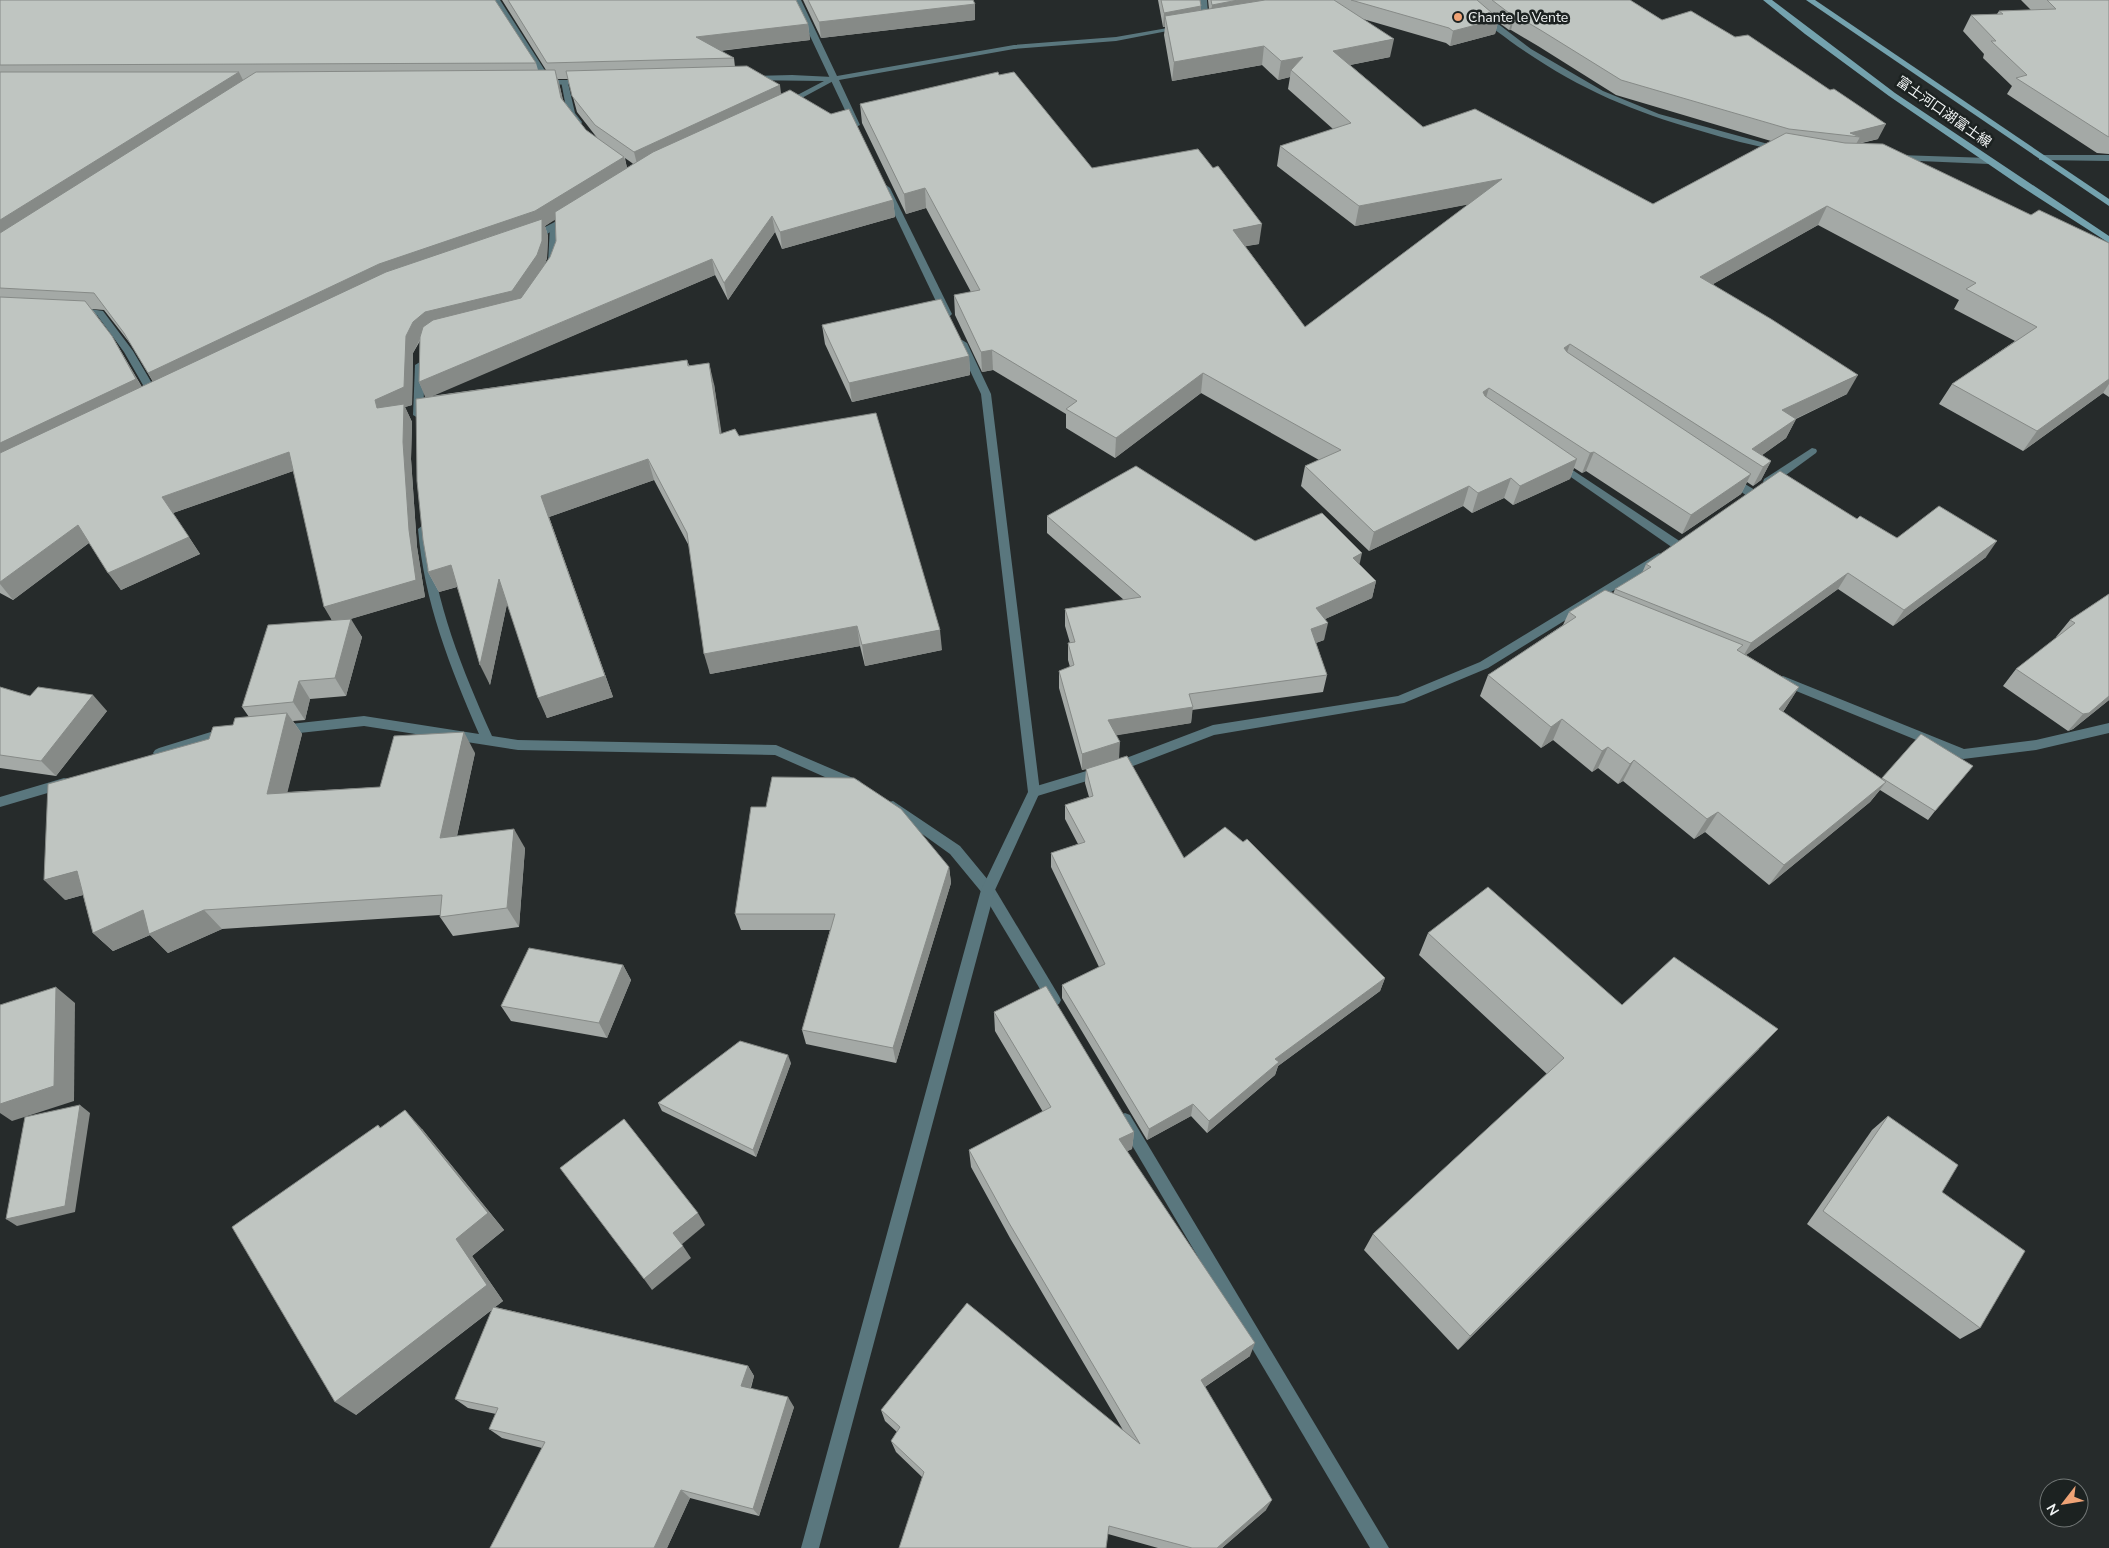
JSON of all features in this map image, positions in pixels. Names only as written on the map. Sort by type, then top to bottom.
[{"type":"main road","name":"富士河口湖富士線","points":[[1767,0],[1806,32],[1989,161],[2109,240]]},
{"type":"main road","name":"富士河口湖富士線","points":[[1810,0],[2109,203]]},
{"type":"street","points":[[496,0],[549,83]]},
{"type":"street","points":[[797,0],[863,140]]},
{"type":"street","points":[[1203,0],[1206,24]]},
{"type":"street","points":[[1463,0],[1493,26],[1524,48],[1584,84],[1619,102],[1652,115],[1750,144],[1788,150]]},
{"type":"street","points":[[1197,25],[1216,22]]},
{"type":"street","points":[[743,78],[792,77],[833,79],[1014,47],[1116,40],[1188,27]]},
{"type":"street","points":[[780,107],[833,79]]},
{"type":"street","points":[[564,82],[571,113],[583,129]]},
{"type":"street","points":[[529,83],[594,82]]},
{"type":"street","points":[[1893,158],[1989,161]]},
{"type":"street","points":[[2042,158],[2109,158]]},
{"type":"street","points":[[810,1548],[988,890],[1034,792],[986,394],[880,175]]},
{"type":"street","points":[[517,241],[554,226],[579,211]]},
{"type":"street","points":[[550,273],[554,258],[554,226]]},
{"type":"street","points":[[68,310],[100,312],[128,351],[155,397]]},
{"type":"street","points":[[418,422],[420,354]]},
{"type":"street","points":[[1718,471],[1747,496],[1812,451]]},
{"type":"street","points":[[1034,792],[1116,767],[1213,730],[1400,700],[1484,664],[1680,543],[1548,457]]},
{"type":"street","points":[[422,522],[431,591],[447,647],[488,741]]},
{"type":"street","points":[[1586,602],[1604,610]]},
{"type":"street","points":[[1770,676],[1963,754],[2036,745],[2109,728]]},
{"type":"street","points":[[270,731],[364,721],[518,745],[776,750],[865,789]]},
{"type":"street","points":[[149,756],[214,736],[242,734]]},
{"type":"street","points":[[0,802],[74,780]]},
{"type":"street","points":[[881,798],[955,850],[988,890],[1059,1009]]},
{"type":"street","points":[[1115,1103],[1380,1548]]},
{"type":"building","points":[[0,0],[495,0],[536,63],[0,65]]},
{"type":"building","points":[[508,0],[796,0],[808,24],[696,37],[734,58],[547,63]]},
{"type":"building","points":[[808,0],[973,0],[975,4],[819,22]]},
{"type":"building","points":[[1161,0],[1200,0],[1201,6],[1164,13]]},
{"type":"building","points":[[1211,0],[1238,0],[1212,5]]},
{"type":"building","points":[[1265,0],[1334,0],[1394,39],[1333,51],[1423,127],[1475,109],[1653,204],[1786,133],[1845,143],[1883,144],[2031,215],[2039,210],[2109,243],[2109,379],[2037,431],[1952,384],[2037,327],[1966,289],[1976,283],[1827,206],[1700,277],[1771,319],[1858,375],[1782,410],[1796,419],[1752,449],[1771,461],[1763,467],[1570,344],[1564,348],[1567,352],[1751,474],[1691,515],[1594,452],[1590,453],[1489,388],[1483,392],[1485,396],[1577,459],[1520,486],[1511,478],[1478,493],[1469,486],[1374,532],[1305,466],[1341,450],[1203,373],[1116,438],[1066,409],[1077,401],[992,350],[981,352],[954,295],[980,290],[925,188],[904,194],[860,104],[998,72],[999,75],[1014,72],[1092,168],[1198,149],[1213,168],[1218,166],[1262,224],[1233,230],[1305,327],[1502,179],[1359,206],[1280,146],[1351,123],[1291,70],[1303,57],[1281,61],[1264,46],[1174,62],[1165,16]]},
{"type":"building","points":[[1351,0],[1477,0],[1499,19],[1453,31],[1449,28]]},
{"type":"building","points":[[1492,0],[1630,0],[1662,20],[1691,11],[1735,37],[1748,35],[1830,90],[1834,89],[1886,124],[1850,133],[1860,137],[1789,129],[1621,80],[1515,15],[1513,16]]},
{"type":"building","points":[[2047,0],[2109,0],[2109,137],[2016,78],[2027,75],[1991,41],[1996,41],[1971,15],[2003,14],[1999,11],[2056,9]]},
{"type":"building","points":[[747,66],[780,85],[634,152],[595,125],[572,96],[566,71]]},
{"type":"building","points":[[555,70],[561,98],[586,130],[624,157],[535,211],[379,264],[148,373],[124,333],[94,293],[0,288],[0,233],[256,72]]},
{"type":"building","points":[[0,72],[239,72],[0,220]]},
{"type":"building","points":[[790,90],[831,114],[849,109],[893,200],[780,232],[772,216],[724,283],[712,259],[419,382],[420,337],[423,327],[433,320],[521,298],[550,257],[556,241],[555,212],[653,152]]},
{"type":"building","points":[[542,219],[542,241],[537,255],[512,291],[425,312],[413,322],[406,336],[404,387],[375,400],[377,408],[404,404],[403,442],[409,530],[416,580],[324,607],[289,452],[162,497],[189,537],[108,573],[78,525],[0,582],[0,453],[386,272]]},
{"type":"building","points":[[0,297],[85,301],[112,336],[136,379],[0,443]]},
{"type":"building","points":[[941,299],[969,356],[849,383],[822,325]]},
{"type":"building","points":[[687,360],[688,366],[709,363],[720,434],[735,429],[739,436],[876,413],[940,630],[862,645],[857,626],[704,654],[687,533],[648,459],[541,496],[605,676],[538,698],[499,579],[480,665],[451,565],[428,572],[417,481],[416,399]]},
{"type":"building","points":[[1136,466],[1255,541],[1322,513],[1362,553],[1353,558],[1376,581],[1316,608],[1328,623],[1311,629],[1327,675],[1189,694],[1193,707],[1108,720],[1120,742],[1082,754],[1059,671],[1074,665],[1068,643],[1075,642],[1065,609],[1141,597],[1047,516]]},
{"type":"building","points":[[1780,471],[1857,519],[1860,516],[1897,538],[1939,506],[1997,541],[1904,610],[1848,573],[1751,643],[1615,589],[1651,567],[1646,564]]},
{"type":"building","points":[[1605,590],[1743,645],[1737,650],[1799,687],[1779,709],[1886,782],[1784,865],[1718,812],[1707,819],[1634,760],[1630,764],[1608,747],[1602,751],[1562,719],[1551,727],[1488,675],[1576,617],[1569,612]]},
{"type":"building","points":[[2109,594],[2109,696],[2089,713],[2083,714],[2016,669],[2075,623],[2070,620]]},
{"type":"building","points":[[351,619],[335,678],[299,681],[293,702],[242,707],[268,625]]},
{"type":"building","points":[[0,687],[30,696],[38,687],[93,695],[41,761],[0,755]]},
{"type":"building","points":[[287,713],[267,794],[380,787],[394,736],[464,732],[440,838],[514,829],[507,908],[440,917],[442,895],[204,910],[149,934],[143,910],[93,933],[77,871],[44,880],[48,784],[209,739],[213,727],[233,725],[235,718]]},
{"type":"building","points":[[1921,734],[1973,766],[1935,811],[1882,778]]},
{"type":"building","points":[[1127,756],[1184,858],[1225,827],[1243,842],[1247,839],[1385,978],[1275,1059],[1279,1062],[1209,1121],[1193,1104],[1149,1129],[1062,985],[1105,964],[1051,853],[1085,842],[1065,805],[1093,796],[1086,769]]},
{"type":"building","points":[[772,777],[854,778],[901,809],[949,867],[893,1048],[802,1030],[835,914],[735,914],[751,807],[766,807]]},
{"type":"building","points":[[1488,887],[1622,1005],[1674,957],[1778,1029],[1470,1336],[1373,1234],[1564,1058],[1428,933]]},
{"type":"building","points":[[529,948],[623,965],[599,1023],[501,1006]]},
{"type":"building","points":[[1046,986],[1134,1132],[1119,1139],[1255,1343],[1201,1380],[1272,1500],[1217,1548],[1192,1548],[1109,1526],[1106,1548],[899,1548],[924,1472],[891,1441],[900,1427],[881,1410],[967,1303],[1140,1444],[1009,1223],[969,1150],[1051,1107],[994,1012]]},
{"type":"building","points":[[56,987],[54,1086],[0,1104],[0,1005]]},
{"type":"building","points":[[740,1041],[788,1055],[753,1150],[658,1103]]},
{"type":"building","points":[[80,1105],[65,1206],[6,1219],[25,1117]]},
{"type":"building","points":[[405,1110],[488,1213],[456,1239],[487,1285],[335,1402],[232,1227],[378,1125],[380,1128]]},
{"type":"building","points":[[1888,1116],[1958,1165],[1942,1192],[2025,1251],[1980,1328],[1823,1211]]},
{"type":"building","points":[[624,1119],[698,1213],[673,1233],[683,1246],[644,1279],[560,1168]]},
{"type":"building","points":[[493,1307],[748,1366],[741,1386],[788,1397],[753,1509],[681,1490],[654,1548],[490,1548],[545,1442],[489,1429],[498,1408],[455,1399]]},
{"type":"place","name":"Chante le Vente","points":[[1458,17]]}]
